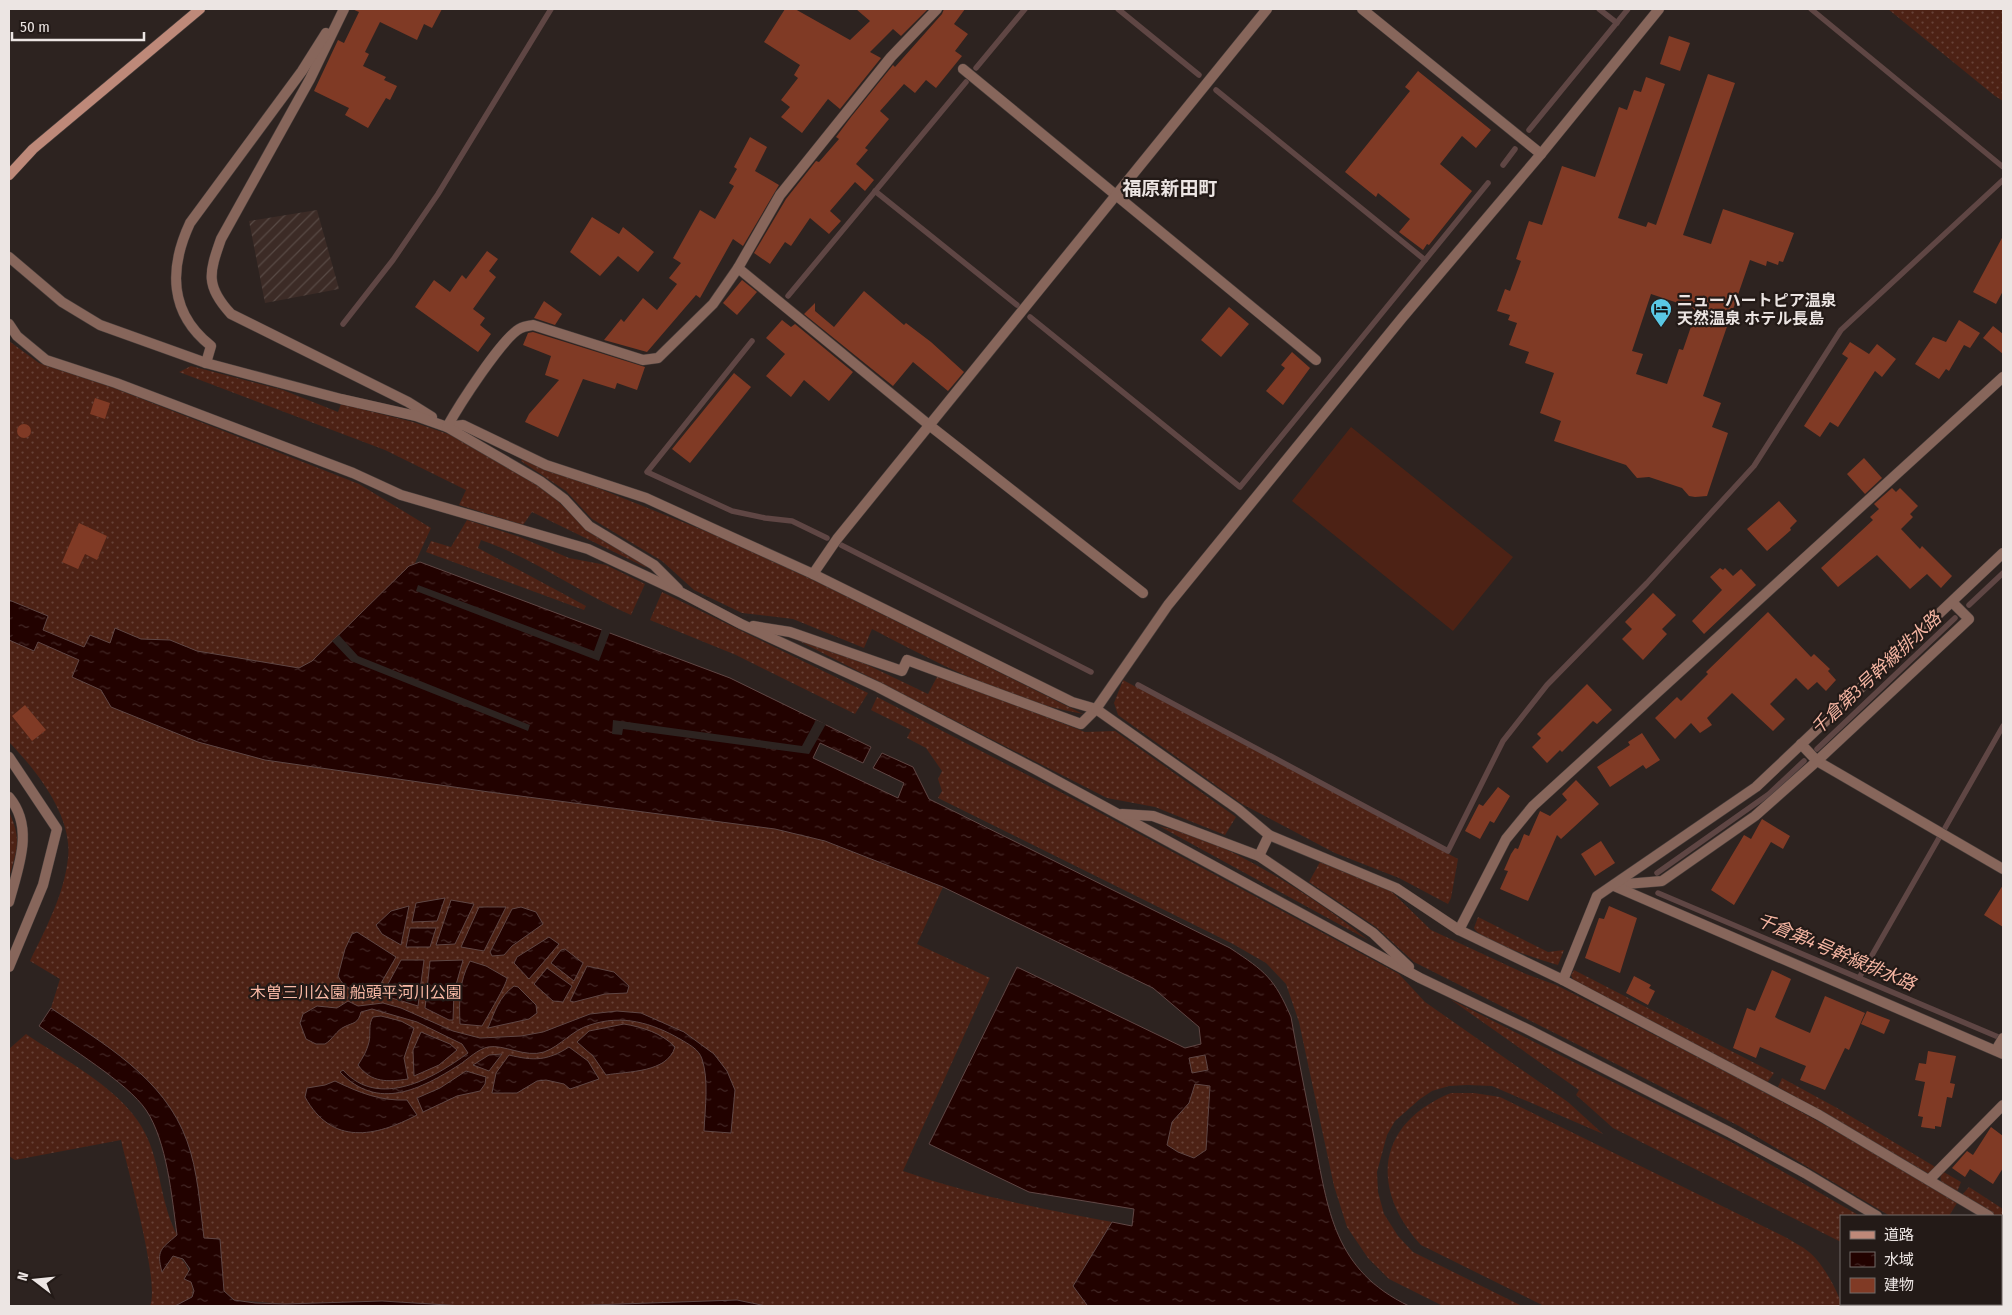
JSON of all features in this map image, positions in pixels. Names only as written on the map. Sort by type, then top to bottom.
[{"type":"main road","points":[[9,176],[33,149],[200,9]]},
{"type":"street","points":[[206,363],[211,346],[196,334],[184,313],[176,290],[175,272],[182,241],[190,223],[302,71],[343,9]]},
{"type":"street","points":[[343,9],[310,79],[221,239],[212,263],[211,283],[216,299],[231,314],[408,402],[540,481],[564,499],[589,526],[654,565],[682,593]]},
{"type":"street","points":[[447,427],[462,400],[505,343],[520,328],[533,325],[643,360],[658,358],[713,304],[738,268],[780,195],[881,70],[937,9]]},
{"type":"street","points":[[813,574],[837,540],[1267,9]]},
{"type":"street","points":[[1362,9],[1541,154]]},
{"type":"street","points":[[741,624],[790,632],[902,670],[907,660],[1081,724],[1096,709],[1168,605],[1402,318],[1541,154],[1659,9]]},
{"type":"street","points":[[963,70],[1316,360]]},
{"type":"street","points":[[9,257],[62,302],[100,325],[206,363],[416,416],[447,427],[463,425],[546,465],[646,498],[813,574],[1072,702],[1096,709],[1238,809],[1269,835],[1396,888],[1459,930],[1563,980],[1819,1115],[1986,1215]]},
{"type":"street","points":[[738,268],[930,425],[1143,593]]},
{"type":"street","points":[[9,324],[16,336],[46,360],[116,383],[353,473],[401,495],[588,550],[682,593],[741,624],[878,687],[1119,814],[1420,978],[1529,1030],[1729,1132],[1805,1173],[1875,1215]]},
{"type":"street","points":[[1459,930],[1506,839],[1533,806],[2003,378]]},
{"type":"street","points":[[1563,980],[1597,896],[1756,787],[2003,554]]},
{"type":"street","points":[[1613,885],[1662,881],[1755,816],[1817,762],[1968,619],[1952,602]]},
{"type":"street","points":[[1801,744],[1817,762],[2003,869]]},
{"type":"street","points":[[9,758],[57,829],[43,886],[9,967]]},
{"type":"street","points":[[9,796],[22,824],[24,844],[9,902]]},
{"type":"street","points":[[1119,814],[1153,816],[1259,856],[1373,933],[1420,978]]},
{"type":"street","points":[[1259,856],[1269,835]]},
{"type":"street","points":[[1613,885],[2000,1047]]},
{"type":"street","points":[[1930,1180],[2003,1105]]},
{"type":"shaded area","points":[[317,210],[339,289],[265,303],[249,221]]},
{"type":"green space","points":[[1888,9],[2003,9],[2003,101],[1995,96]]},
{"type":"green space","name":"木曽三川公園 船頭平河川公園","points":[[9,341],[39,363],[114,388],[359,484],[431,528],[415,563],[312,662],[299,668],[266,760],[489,792],[775,829],[825,841],[943,887],[917,944],[990,978],[903,1171],[1007,1201],[1112,1222],[1073,1286],[1087,1305],[766,1306],[737,1300],[562,1306],[464,1306],[382,1301],[285,1304],[234,1300],[224,1291],[220,1239],[204,1239],[194,1164],[187,1141],[177,1119],[164,1099],[148,1080],[130,1064],[51,1008],[60,979],[30,961],[54,911],[63,885],[68,858],[68,842],[59,810],[41,780],[9,742]]},
{"type":"green space","points":[[191,366],[283,390],[338,412],[341,404],[413,422],[451,435],[543,487],[588,530],[648,566],[645,567],[532,512],[523,525],[459,505],[466,490],[385,450],[179,372]]},
{"type":"green space","points":[[1351,427],[1513,557],[1453,631],[1292,501]]},
{"type":"green space","points":[[523,458],[715,535],[813,580],[1083,714],[1055,708],[1001,691],[949,668],[872,629],[864,648],[793,619],[742,613],[694,590],[662,561],[592,519],[566,491],[521,461]]},
{"type":"green space","points":[[467,520],[520,537],[569,558],[606,565],[645,584],[631,615],[593,597],[501,547],[481,540],[478,548],[586,606],[584,610],[426,552],[431,541],[451,547]]},
{"type":"green space","points":[[662,592],[868,693],[855,714],[736,655],[650,620]]},
{"type":"green space","points":[[799,639],[851,657],[928,694],[938,675],[1085,732],[1115,731],[1236,817],[1225,835],[1155,807],[1107,798],[799,641]]},
{"type":"green space","points":[[1123,680],[1458,859],[1451,898],[1448,904],[1399,878],[1335,853],[1242,804],[1118,715],[1114,703]]},
{"type":"green space","points":[[877,697],[1091,808],[1399,974],[1425,1002],[1568,1102],[1603,1134],[1492,1086],[1467,1085],[1449,1086],[1432,1091],[1395,1121],[1387,1135],[1377,1172],[1378,1192],[1384,1214],[1398,1236],[1413,1252],[1522,1306],[1443,1306],[1389,1279],[1368,1258],[1347,1227],[1334,1186],[1299,1022],[1286,984],[1266,963],[1233,944],[938,798],[942,791],[938,779],[942,771],[926,748],[907,738],[911,730],[871,710]]},
{"type":"green space","points":[[9,812],[16,830],[17,845],[9,878]]},
{"type":"green space","points":[[1159,826],[1199,837],[1268,871],[1310,898],[1368,940]]},
{"type":"green space","points":[[1320,862],[1391,891],[1431,930],[1526,974],[1556,985],[1709,1063],[1859,1144],[1957,1203],[1950,1215],[1888,1215],[1739,1126],[1414,962],[1376,927],[1309,882]]},
{"type":"green space","points":[[1478,917],[1548,952],[1564,950],[1558,965],[1487,939],[1474,928]]},
{"type":"green space","points":[[1574,970],[1774,1073],[1767,1083],[1574,982],[1571,975]]},
{"type":"green space","points":[[1450,999],[1733,1143],[1858,1215],[1840,1215],[1840,1242],[1613,1128],[1576,1095],[1579,1090]]},
{"type":"green space","points":[[26,1034],[79,1068],[114,1094],[129,1109],[141,1126],[150,1144],[168,1213],[177,1235],[162,1271],[173,1256],[182,1260],[187,1268],[193,1290],[191,1297],[187,1301],[172,1306],[150,1306],[152,1294],[151,1275],[147,1252],[121,1140],[15,1160],[9,1156],[9,1049]]},
{"type":"green space","points":[[1205,1055],[1208,1070],[1192,1073],[1189,1058]]},
{"type":"green space","points":[[1782,1078],[1837,1108],[1937,1168],[1929,1174],[1778,1087]]},
{"type":"green space","points":[[1195,1084],[1211,1086],[1206,1150],[1194,1158],[1178,1152],[1167,1145],[1172,1122],[1189,1103]]},
{"type":"green space","points":[[1451,1093],[1474,1093],[1500,1097],[1785,1237],[1806,1250],[1819,1263],[1833,1285],[1842,1306],[1544,1306],[1421,1245],[1404,1223],[1393,1201],[1388,1180],[1389,1159],[1395,1139],[1408,1121],[1426,1106]]},
{"type":"green space","points":[[1942,1171],[1961,1182],[1957,1192],[1941,1182],[1940,1173]]},
{"type":"green space","points":[[1969,1187],[2003,1209],[2003,1221],[2002,1215],[1994,1215],[1962,1195]]},
{"type":"water","points":[[420,562],[730,678],[871,747],[863,763],[820,743],[813,758],[898,798],[904,783],[873,768],[882,753],[913,767],[929,799],[1230,948],[1252,963],[1274,984],[1291,1017],[1324,1190],[1330,1214],[1339,1236],[1350,1256],[1364,1275],[1384,1291],[1409,1306],[1085,1306],[1087,1305],[1073,1286],[1112,1222],[1132,1226],[1134,1209],[1029,1192],[929,1144],[1017,967],[1185,1048],[1201,1044],[1199,1027],[1153,988],[943,887],[825,841],[775,829],[489,792],[265,760],[198,742],[111,707],[101,690],[72,677],[79,660],[38,642],[34,651],[9,640],[9,600],[48,616],[43,630],[84,647],[90,635],[110,643],[115,628],[141,639],[170,640],[197,651],[299,668],[312,661],[409,566]],"holes":[[[1205,1055],[1208,1070],[1192,1073],[1189,1058]],[[1195,1084],[1210,1086],[1206,1150],[1194,1158],[1178,1152],[1167,1145],[1172,1122],[1189,1103]]]},
{"type":"water","points":[[445,898],[437,921],[412,922],[416,903]]},
{"type":"water","points":[[451,900],[474,904],[455,944],[436,945]]},
{"type":"water","points":[[409,906],[401,945],[382,934],[376,925],[391,911]]},
{"type":"water","points":[[479,907],[506,907],[484,951],[461,947]]},
{"type":"water","points":[[521,907],[536,912],[543,924],[512,946],[504,955],[492,956],[490,952],[512,909]]},
{"type":"water","points":[[410,928],[436,928],[430,947],[406,947]]},
{"type":"water","points":[[357,932],[396,957],[376,992],[369,995],[347,987],[338,976],[345,949],[352,934]]},
{"type":"water","points":[[549,937],[559,944],[529,979],[514,963],[517,957]]},
{"type":"water","points":[[565,949],[583,963],[574,981],[551,963],[561,950]]},
{"type":"water","points":[[401,960],[424,960],[418,1006],[382,995]]},
{"type":"water","points":[[463,960],[454,992],[453,1020],[449,1020],[425,1008],[430,961]]},
{"type":"water","points":[[470,961],[486,966],[507,978],[482,1026],[460,1024],[462,984]]},
{"type":"water","points":[[587,966],[614,972],[629,986],[627,993],[605,994],[574,1002],[570,1001]]},
{"type":"water","points":[[547,968],[572,986],[563,1002],[553,1001],[534,984]]},
{"type":"water","points":[[514,986],[518,987],[536,1005],[537,1013],[529,1019],[488,1028],[501,1000]]},
{"type":"water","points":[[348,1001],[358,1006],[383,1003],[401,1008],[453,1031],[480,1038],[521,1036],[543,1032],[590,1014],[617,1011],[641,1013],[684,1032],[714,1054],[727,1071],[735,1090],[731,1133],[704,1131],[706,1094],[701,1055],[690,1045],[669,1033],[648,1025],[625,1020],[602,1022],[584,1027],[544,1052],[529,1053],[501,1047],[484,1048],[445,1074],[415,1088],[400,1093],[384,1094],[369,1091],[354,1084],[340,1072],[343,1070],[357,1082],[373,1088],[389,1089],[423,1080],[468,1053],[462,1044],[417,1022],[372,1009],[361,1012],[357,1021],[341,1028],[325,1044],[316,1044],[306,1039],[300,1023],[303,1014],[317,1006],[337,1008]]},
{"type":"water","points":[[51,1008],[130,1064],[148,1080],[177,1118],[194,1164],[204,1238],[220,1239],[224,1291],[234,1300],[285,1304],[382,1301],[464,1306],[175,1306],[192,1297],[194,1291],[191,1282],[184,1279],[190,1269],[183,1259],[173,1256],[162,1272],[161,1250],[177,1235],[168,1170],[159,1137],[146,1110],[126,1088],[39,1026]]},
{"type":"water","points":[[381,1016],[401,1021],[414,1028],[404,1058],[408,1079],[380,1080],[368,1075],[358,1065],[365,1054],[370,1039],[371,1020],[373,1017]]},
{"type":"water","points":[[624,1024],[658,1034],[670,1042],[675,1047],[671,1056],[664,1062],[646,1069],[606,1075],[593,1056],[577,1042],[589,1031]]},
{"type":"water","points":[[421,1032],[450,1044],[457,1050],[439,1065],[414,1076],[413,1050]]},
{"type":"water","points":[[569,1047],[588,1061],[599,1079],[570,1089],[564,1084],[546,1080],[537,1081],[517,1093],[492,1093],[496,1073],[509,1055],[533,1059],[554,1055]]},
{"type":"water","points":[[502,1054],[489,1071],[473,1065],[489,1055]]},
{"type":"water","points":[[466,1071],[486,1077],[485,1084],[480,1091],[457,1096],[423,1112],[417,1098],[440,1088]]},
{"type":"water","points":[[335,1081],[370,1095],[388,1099],[407,1100],[417,1115],[401,1123],[370,1132],[355,1133],[341,1130],[328,1124],[316,1113],[305,1097],[307,1088]]},
{"type":"water","points":[[737,1300],[766,1306],[562,1306]]},
{"type":"pier","points":[[418,585],[594,651],[602,629],[610,632],[599,661],[416,591]]},
{"type":"pier","points":[[339,635],[358,656],[530,725],[528,731],[351,661],[332,641]]},
{"type":"pier","points":[[613,720],[802,746],[816,720],[826,724],[809,754],[623,729],[622,735],[612,734]]},
{"type":"building","points":[[352,9],[442,9],[432,28],[424,24],[417,40],[380,22],[365,52],[369,54],[363,66],[386,77],[384,80],[397,86],[390,100],[386,98],[368,128],[345,115],[349,108],[314,91],[338,40],[344,43],[359,12]]},
{"type":"building","points":[[785,9],[795,9],[850,40],[870,21],[856,9],[928,9],[901,36],[893,29],[870,52],[881,58],[840,109],[828,99],[802,133],[781,117],[790,107],[781,100],[798,78],[794,75],[800,65],[764,42]]},
{"type":"building","points":[[944,9],[965,9],[954,24],[968,34],[955,51],[962,56],[936,88],[926,80],[915,93],[904,84],[880,111],[889,119],[865,148],[868,150],[856,164],[874,180],[865,191],[855,182],[830,211],[841,221],[829,234],[810,218],[791,246],[785,242],[770,264],[754,253],[786,199],[816,161],[819,162],[839,139],[836,137],[893,65],[895,67],[942,14]]},
{"type":"building","points":[[1669,36],[1690,43],[1680,71],[1660,64]]},
{"type":"building","points":[[1418,71],[1491,130],[1476,148],[1462,136],[1440,164],[1472,191],[1423,250],[1399,232],[1410,219],[1378,193],[1376,197],[1345,172],[1410,91],[1405,87]]},
{"type":"building","points":[[1708,74],[1735,83],[1683,235],[1711,244],[1723,209],[1794,233],[1783,262],[1779,261],[1778,265],[1767,261],[1766,266],[1750,260],[1703,396],[1721,403],[1712,427],[1728,433],[1707,496],[1689,496],[1682,488],[1649,477],[1637,478],[1626,465],[1554,441],[1561,421],[1540,413],[1554,373],[1525,363],[1529,352],[1509,345],[1517,323],[1508,320],[1510,315],[1497,311],[1505,289],[1510,291],[1521,261],[1516,259],[1529,221],[1542,225],[1562,166],[1595,177],[1619,107],[1627,110],[1634,90],[1641,92],[1646,77],[1665,84],[1618,218],[1646,227],[1648,222],[1656,225]],"holes":[[[1651,294],[1693,308],[1696,312],[1683,350],[1679,349],[1667,384],[1636,374],[1643,354],[1632,351]]]},
{"type":"building","points":[[750,137],[767,147],[755,171],[779,185],[743,246],[733,239],[700,298],[696,295],[647,352],[604,340],[621,319],[624,322],[643,298],[657,310],[677,284],[669,278],[681,263],[673,258],[700,210],[715,219],[734,186],[729,183],[737,169],[734,167]]},
{"type":"building","points":[[592,217],[619,234],[623,227],[654,252],[638,272],[618,256],[600,276],[570,252]]},
{"type":"building","points":[[2003,236],[2003,291],[1996,304],[1973,292]]},
{"type":"building","points":[[487,251],[498,259],[489,271],[496,277],[473,309],[485,318],[480,325],[491,334],[478,352],[415,307],[434,280],[450,292],[462,275],[466,279]]},
{"type":"building","points":[[742,280],[757,292],[737,315],[723,303]]},
{"type":"building","points":[[864,291],[904,325],[906,323],[931,342],[964,372],[948,391],[913,362],[893,386],[804,314],[815,303],[815,311],[834,327]]},
{"type":"building","points":[[544,301],[562,314],[555,325],[534,318]]},
{"type":"building","points":[[1229,307],[1249,324],[1221,357],[1201,340]]},
{"type":"building","points":[[782,320],[791,327],[795,324],[853,372],[829,401],[804,380],[791,397],[766,376],[785,354],[766,338]]},
{"type":"building","points":[[1959,320],[1980,333],[1970,348],[1964,345],[1949,371],[1946,369],[1939,379],[1915,364],[1933,337],[1946,342]]},
{"type":"building","points":[[1993,326],[2003,334],[2003,354],[1983,338]]},
{"type":"building","points":[[533,332],[645,367],[637,390],[617,383],[615,389],[583,379],[558,437],[525,422],[529,414],[559,380],[545,375],[551,356],[523,345],[528,333]]},
{"type":"building","points":[[1850,342],[1869,354],[1877,344],[1896,359],[1882,377],[1875,371],[1838,427],[1830,422],[1820,437],[1804,426],[1848,358],[1842,354]]},
{"type":"building","points":[[1292,352],[1310,368],[1283,405],[1266,391],[1285,368],[1281,365]]},
{"type":"building","points":[[734,373],[751,387],[690,463],[672,449]]},
{"type":"building","points":[[95,398],[110,403],[105,419],[90,414]]},
{"type":"building","points":[[21,424],[27,424],[31,431],[27,438],[21,438],[17,434],[17,428]]},
{"type":"building","points":[[1864,458],[1882,478],[1865,494],[1847,474]]},
{"type":"building","points":[[1892,488],[1896,492],[1900,488],[1918,506],[1910,514],[1913,517],[1901,529],[1920,549],[1922,546],[1952,576],[1941,588],[1927,574],[1910,589],[1877,555],[1838,587],[1821,568],[1873,520],[1870,517],[1879,509],[1874,504]]},
{"type":"building","points":[[1779,501],[1797,521],[1790,528],[1791,530],[1767,551],[1747,529]]},
{"type":"building","points":[[79,523],[107,536],[97,560],[85,554],[78,569],[62,562]]},
{"type":"building","points":[[1720,568],[1723,570],[1725,568],[1733,576],[1741,569],[1756,585],[1704,634],[1692,621],[1722,590],[1710,577]]},
{"type":"building","points":[[1653,593],[1676,615],[1662,629],[1667,634],[1643,660],[1622,639],[1632,629],[1625,622]]},
{"type":"building","points":[[1768,612],[1811,657],[1814,654],[1830,669],[1828,671],[1836,680],[1826,691],[1817,682],[1808,690],[1796,678],[1770,704],[1785,719],[1773,731],[1732,693],[1707,718],[1712,725],[1700,733],[1691,723],[1675,739],[1655,718],[1677,697],[1681,701],[1708,674],[1706,672]]},
{"type":"building","points":[[1587,684],[1612,710],[1597,724],[1593,721],[1562,752],[1560,750],[1547,763],[1532,747],[1541,738],[1537,734]]},
{"type":"building","points":[[25,705],[46,730],[32,741],[12,716]]},
{"type":"building","points":[[1642,733],[1660,760],[1646,769],[1643,765],[1610,787],[1597,767],[1630,745],[1628,742]]},
{"type":"building","points":[[1576,780],[1599,804],[1561,839],[1557,835],[1528,901],[1500,889],[1508,871],[1504,870],[1511,854],[1515,848],[1518,849],[1524,834],[1529,836],[1540,811],[1550,816],[1567,800],[1562,794]]},
{"type":"building","points":[[1498,787],[1510,796],[1494,823],[1490,821],[1480,839],[1465,831],[1479,804],[1483,806]]},
{"type":"building","points":[[1762,819],[1790,836],[1783,849],[1771,842],[1734,905],[1711,890],[1744,835],[1751,839]]},
{"type":"building","points":[[1601,841],[1615,863],[1595,876],[1581,854]]},
{"type":"building","points":[[2003,885],[2003,927],[1984,915]]},
{"type":"building","points":[[1609,906],[1637,918],[1620,973],[1585,958],[1599,918],[1604,919]]},
{"type":"building","points":[[1772,970],[1791,979],[1775,1017],[1778,1019],[1810,1033],[1825,996],[1865,1013],[1849,1050],[1845,1048],[1825,1090],[1800,1080],[1806,1066],[1760,1047],[1756,1058],[1733,1048],[1747,1008],[1755,1011]]},
{"type":"building","points":[[1634,976],[1651,985],[1649,988],[1655,991],[1648,1005],[1626,993]]},
{"type":"building","points":[[1867,1011],[1890,1020],[1884,1034],[1861,1024]]},
{"type":"building","points":[[1928,1051],[1956,1056],[1950,1083],[1955,1084],[1952,1098],[1947,1097],[1941,1127],[1935,1126],[1935,1129],[1921,1127],[1923,1117],[1918,1116],[1925,1082],[1915,1080],[1919,1063],[1926,1064]]},
{"type":"building","points":[[1991,1127],[2003,1136],[2003,1168],[1993,1184],[1970,1169],[1965,1177],[1952,1168],[1967,1151],[1973,1155]]},
{"type":"waterway","points":[[343,324],[393,260],[438,194],[551,9]]},
{"type":"waterway","points":[[976,68],[1025,9]]},
{"type":"waterway","points":[[1118,9],[1199,75]]},
{"type":"waterway","points":[[1599,9],[1617,23]]},
{"type":"waterway","points":[[1529,130],[1628,9]]},
{"type":"waterway","points":[[1811,9],[2003,167]]},
{"type":"waterway","points":[[788,296],[966,82]]},
{"type":"waterway","points":[[1216,90],[1425,260]]},
{"type":"waterway","points":[[1503,165],[1515,149]]},
{"type":"waterway","points":[[1138,685],[1448,851],[1503,741],[1547,685],[1647,583],[1754,466],[1841,330],[2003,180]]},
{"type":"waterway","points":[[1030,317],[1240,487],[1488,183]]},
{"type":"waterway","points":[[875,191],[1017,305]]},
{"type":"waterway","points":[[752,341],[647,472],[732,511],[792,521],[827,538]]},
{"type":"waterway","points":[[841,545],[1091,672]]},
{"type":"waterway","name":"千倉第3号幹線排水路","points":[[1969,605],[2003,573]]},
{"type":"waterway","name":"千倉第3号幹線排水路","points":[[1817,749],[1955,618]]},
{"type":"waterway","points":[[1945,828],[2003,726]]},
{"type":"waterway","name":"千倉第3号幹線排水路","points":[[1657,873],[1769,794],[1804,761]]},
{"type":"waterway","points":[[1859,978],[1939,838]]},
{"type":"waterway","name":"千倉第4号幹線排水路","points":[[1658,893],[2003,1039]]},
{"type":"place","name":"ニューハートピア温泉 天然温泉 ホテル長島","points":[[1661,328]]},
{"type":"district","name":"福原新田町","points":[[1170,188]]}]
